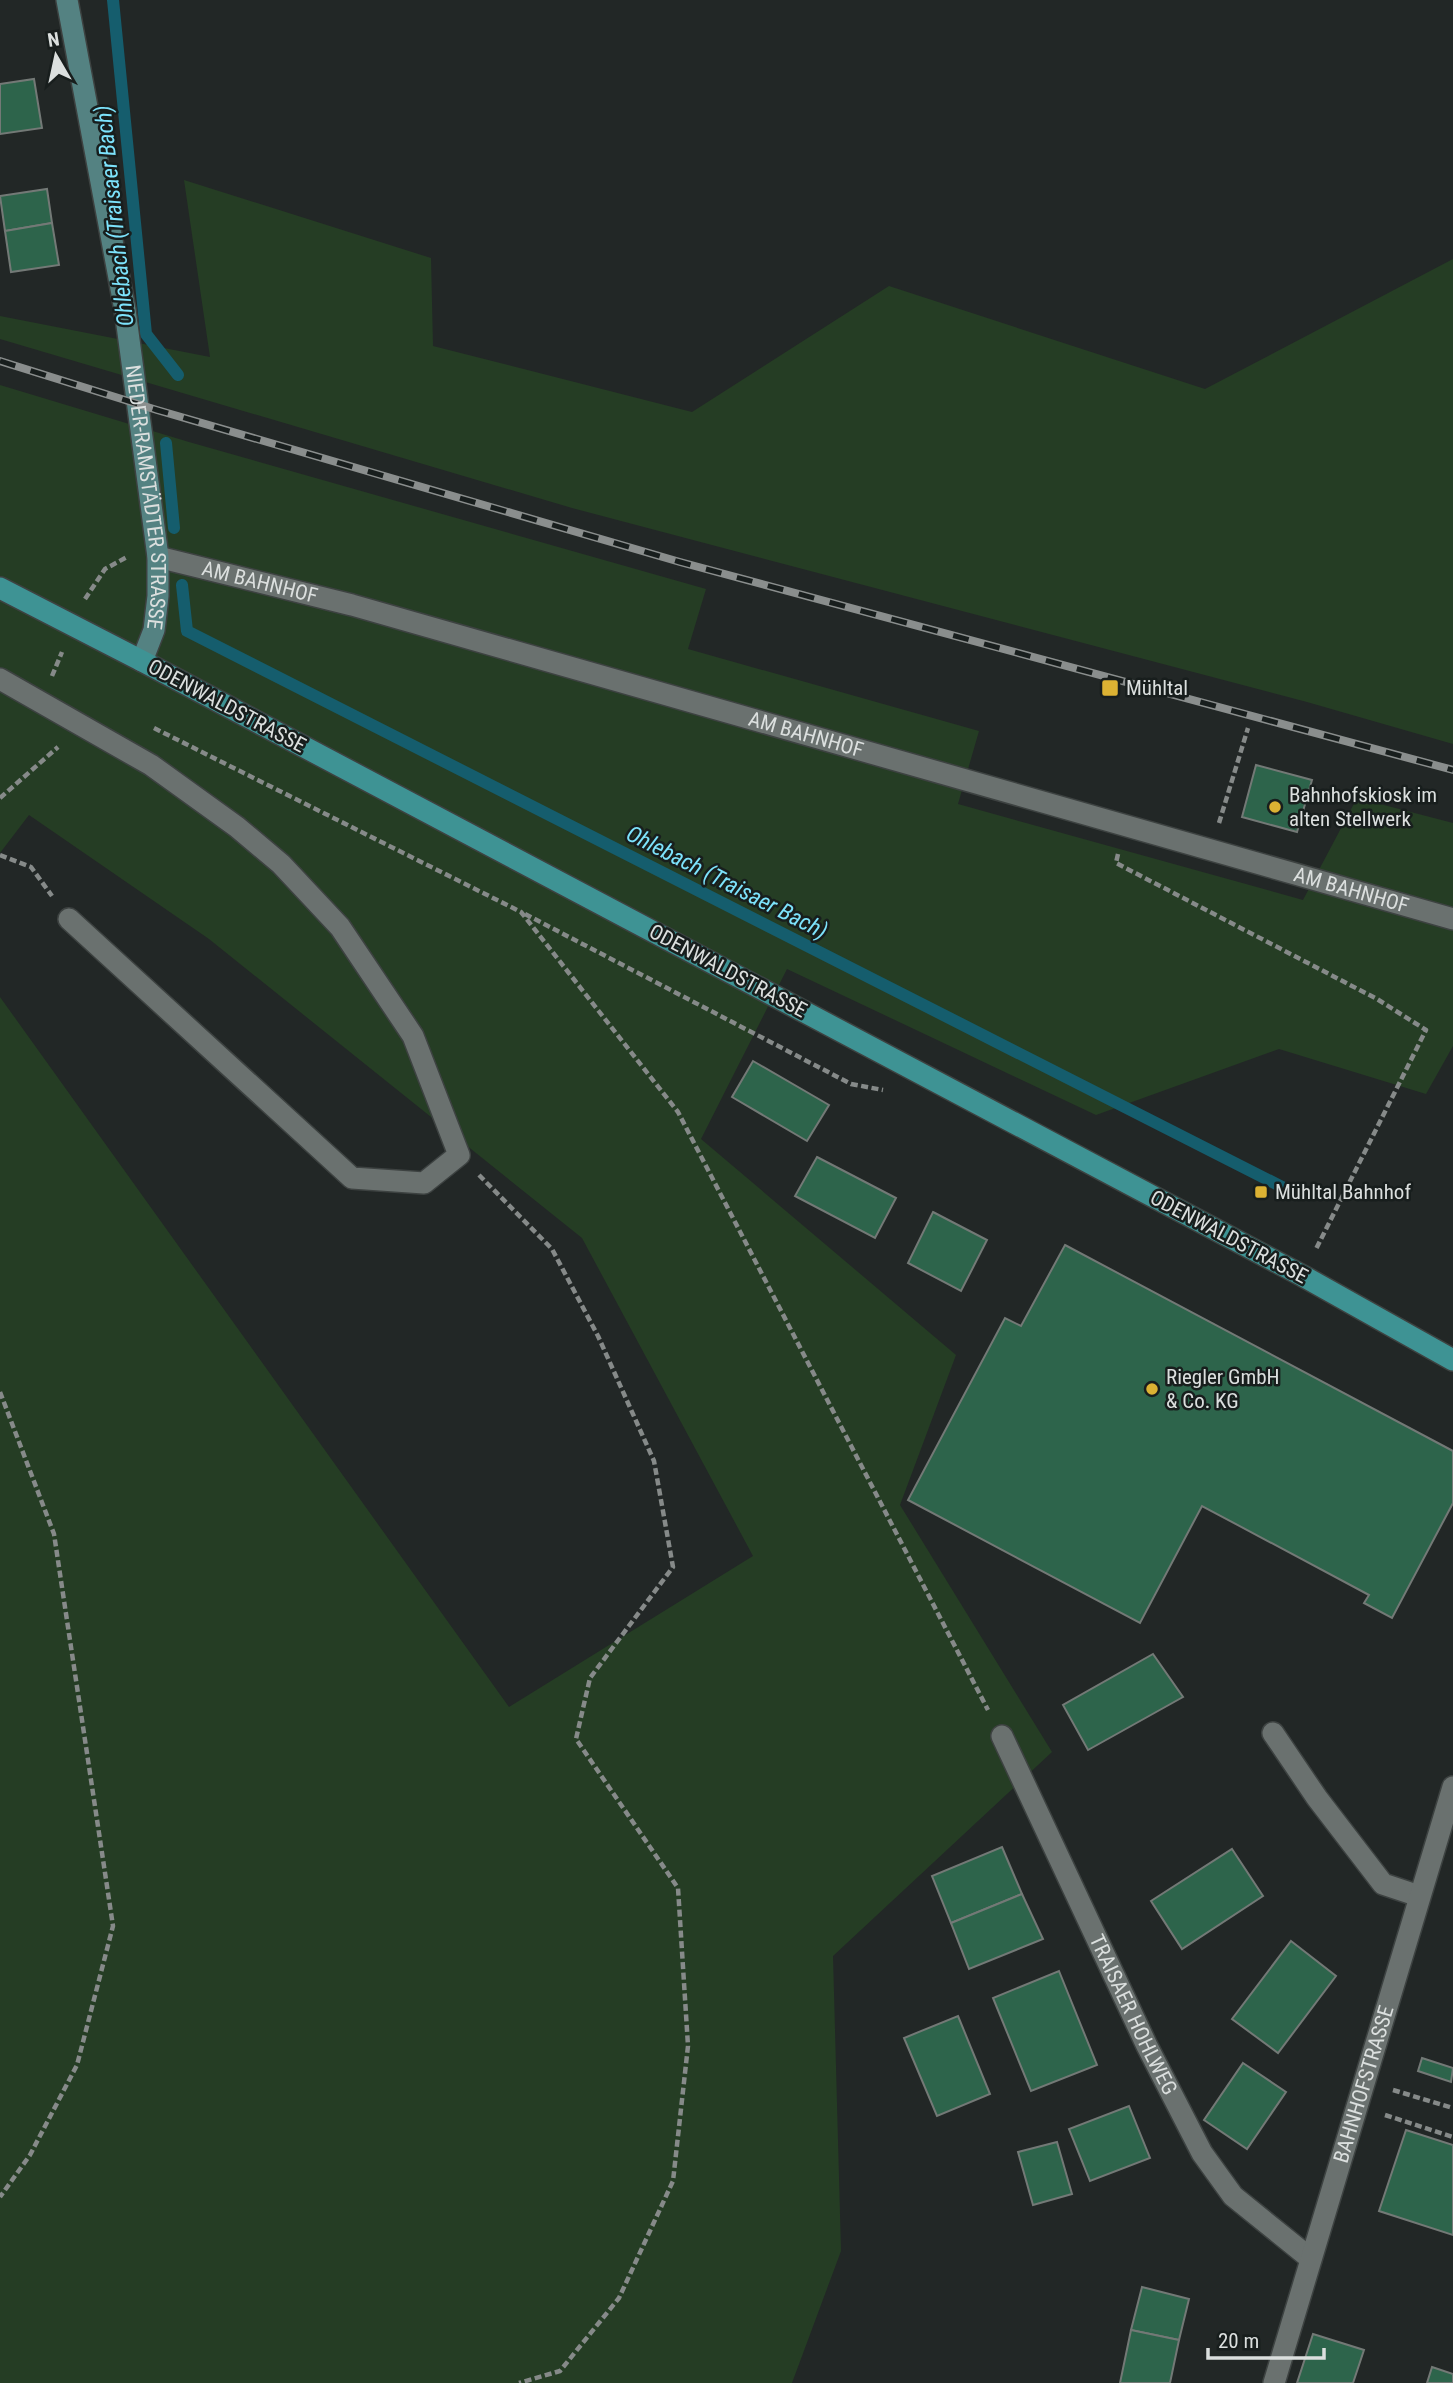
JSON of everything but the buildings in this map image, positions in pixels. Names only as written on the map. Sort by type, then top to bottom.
[{"type":"main road","name":"ODENWALDSTRASSE","points":[[0,588],[1303,1276],[1453,1360]]},
{"type":"street","name":"NIEDER-RAMSTÄDTER STRASSE","points":[[67,0],[125,310],[158,557],[158,596],[154,630],[142,661]]},
{"type":"street","name":"AM BAHNHOF","points":[[158,557],[352,605],[1453,919]]},
{"type":"street","points":[[0,679],[151,765],[237,827],[281,864],[340,927],[413,1035],[459,1155],[424,1183],[352,1178],[69,919]]},
{"type":"street","points":[[1273,1733],[1317,1798],[1384,1884],[1419,1896]]},
{"type":"street","name":"TRAISAER HOHLWEG","points":[[1002,1736],[1147,2046],[1202,2153],[1233,2196],[1311,2259]]},
{"type":"street","name":"BAHNHOFSTRASSE","points":[[1274,2383],[1453,1787]]},
{"type":"path","points":[[84,602],[105,569],[129,556]]},
{"type":"path","points":[[150,726],[521,912],[851,1084],[890,1092]]},
{"type":"path","points":[[1229,793],[1248,728]]},
{"type":"path","points":[[0,798],[46,759]]},
{"type":"path","points":[[1122,825],[1116,863],[1377,999],[1426,1030],[1303,1276]]},
{"type":"path","points":[[0,855],[31,867],[69,919]]},
{"type":"path","points":[[521,912],[678,1112],[1002,1736]]},
{"type":"path","points":[[459,1155],[552,1249],[592,1325],[654,1461],[673,1567],[590,1678],[576,1739],[678,1888],[688,2046],[673,2181],[619,2298],[560,2371],[519,2383]]},
{"type":"path","points":[[0,1392],[54,1534],[113,1926],[77,2065],[30,2155],[0,2197]]},
{"type":"path","points":[[1365,2084],[1453,2108]]},
{"type":"path","points":[[1358,2106],[1453,2137]]},
{"type":"green space","points":[[184,180],[431,258],[433,346],[692,412],[889,286],[1205,389],[1453,259],[1453,744],[1307,702],[572,508],[0,339],[0,316],[210,357]]},
{"type":"green space","points":[[0,385],[189,442],[706,589],[688,649],[979,731],[958,804],[1303,900],[1357,798],[1453,823],[1453,1046],[1426,1094],[1279,1049],[1096,1115],[787,969],[701,1139],[956,1355],[900,1505],[1052,1752],[833,1956],[841,2251],[792,2383],[0,2383],[0,997],[509,1707],[753,1556],[582,1238],[209,939],[29,815],[0,853]]},
{"type":"waterway","name":"Ohlebach (Traisaer Bach)","points":[[113,0],[146,334],[178,375]]},
{"type":"waterway","name":"Ohlebach (Traisaer Bach)","points":[[166,443],[174,528]]},
{"type":"waterway","name":"Ohlebach (Traisaer Bach)","points":[[182,585],[187,631],[1290,1191]]},
{"type":"railway","points":[[0,361],[157,410],[680,562],[1453,770]]},
{"type":"place","name":"Mühltal","points":[[1110,688]]},
{"type":"place","name":"Bahnhofskiosk im alten Stellwerk","points":[[1275,807]]},
{"type":"place","name":"Mühltal Bahnhof","points":[[1261,1192]]},
{"type":"place","name":"Riegler GmbH & Co. KG","points":[[1152,1389]]}]
